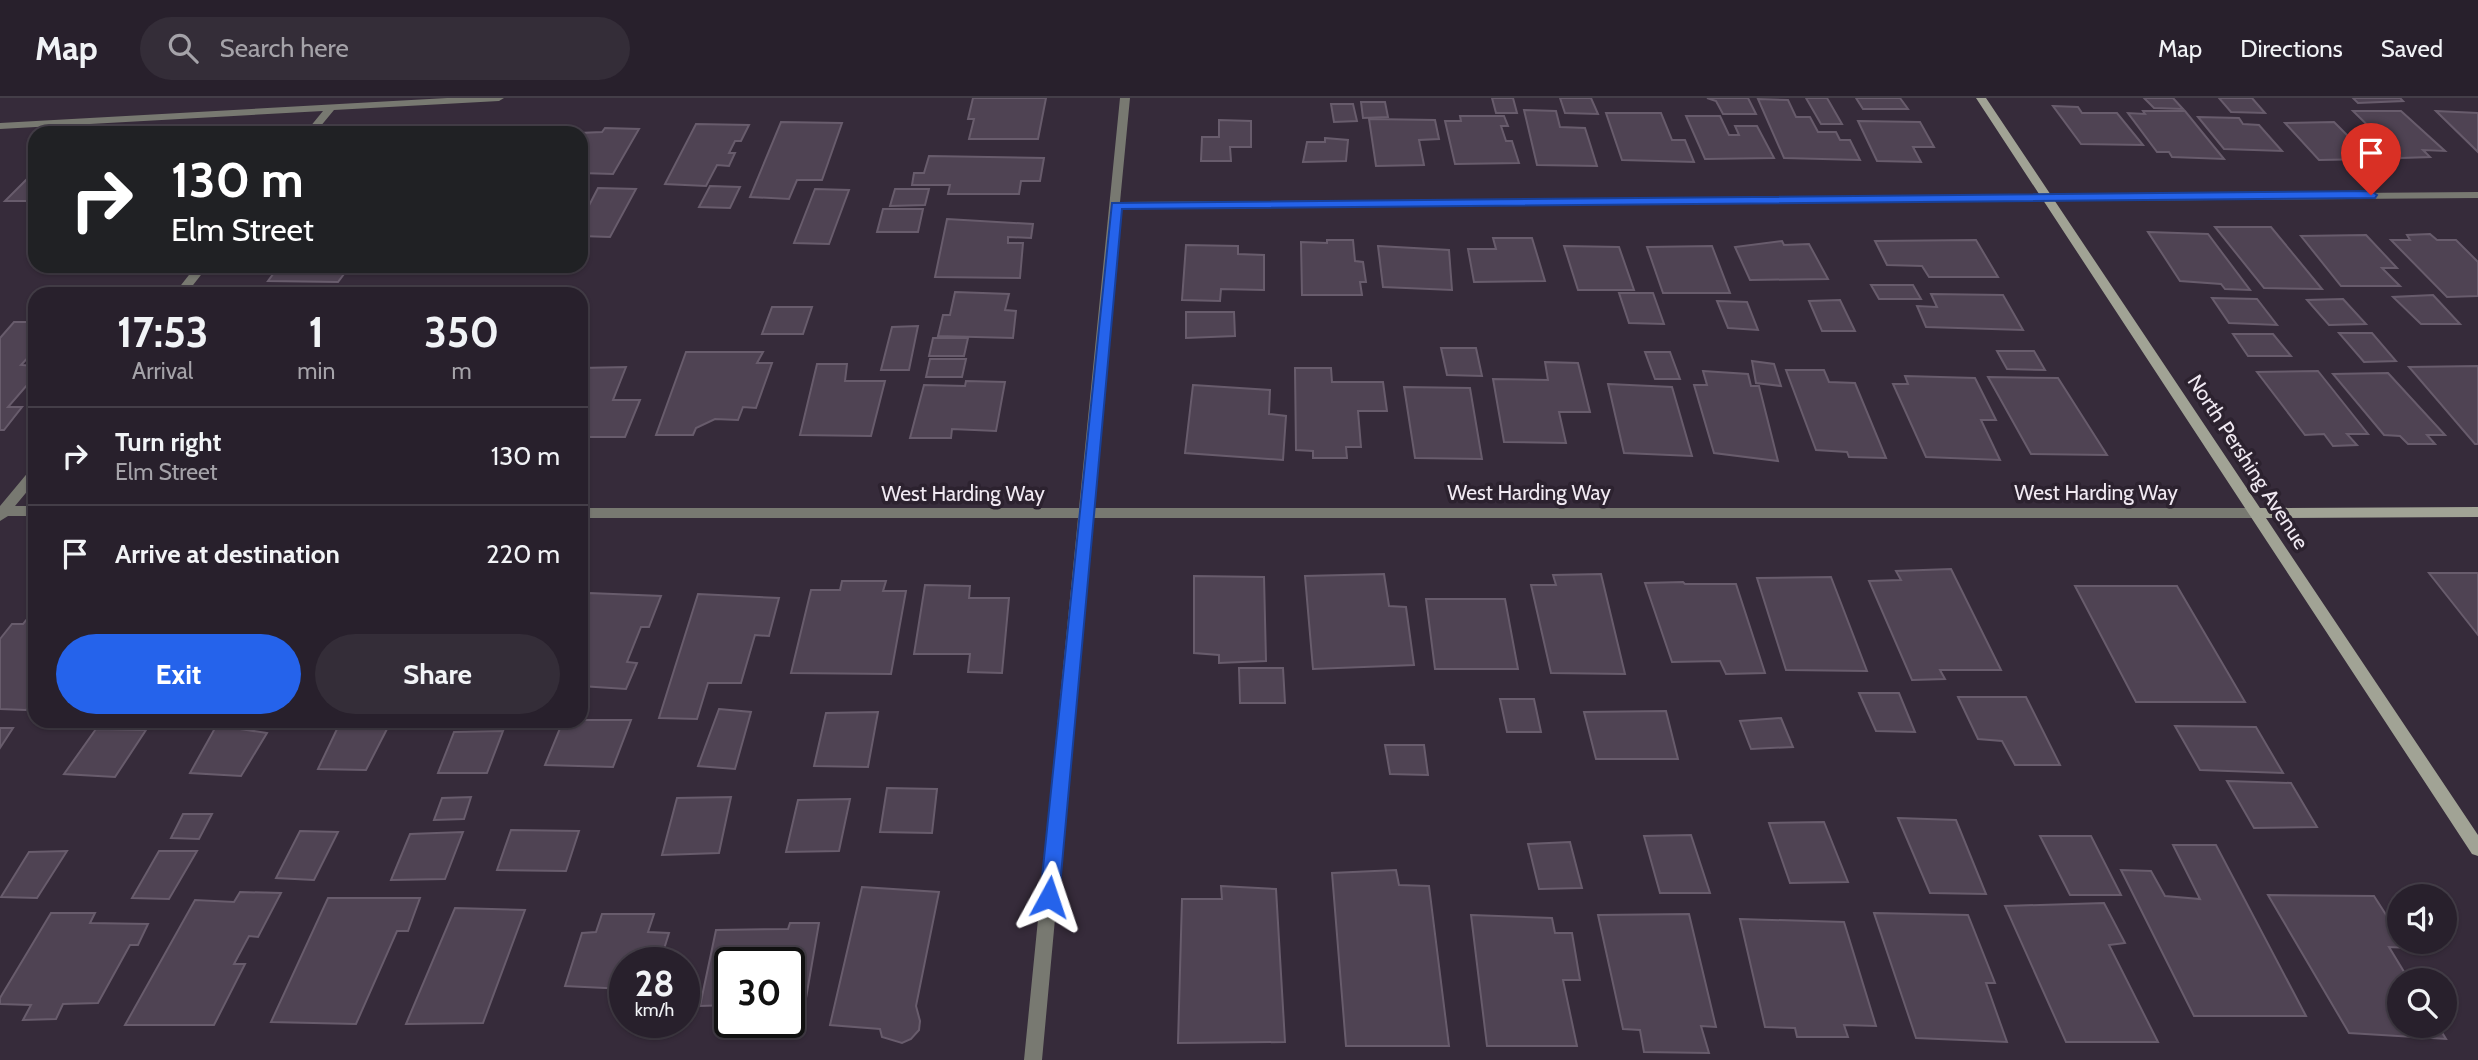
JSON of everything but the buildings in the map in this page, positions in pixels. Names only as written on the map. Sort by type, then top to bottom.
[{"type":"main road","name":"North Pershing Avenue","points":[[1982,98],[2478,849]]},
{"type":"main road","name":"West Harding Way","points":[[2257,513],[2478,512]]},
{"type":"street","points":[[0,126],[499,98]]},
{"type":"street","points":[[1033,1060],[1125,98]]},
{"type":"street","points":[[316,126],[331,108]]},
{"type":"street","points":[[1116,205],[2048,196],[2478,195]]},
{"type":"street","points":[[186,287],[196,273]]},
{"type":"street","points":[[1,513],[28,480]]},
{"type":"street","points":[[1,513],[28,512]]},
{"type":"street","name":"West Harding Way","points":[[588,513],[2257,513]]},
{"type":"route","points":[[1049,897],[1116,205],[2371,195]]}]
